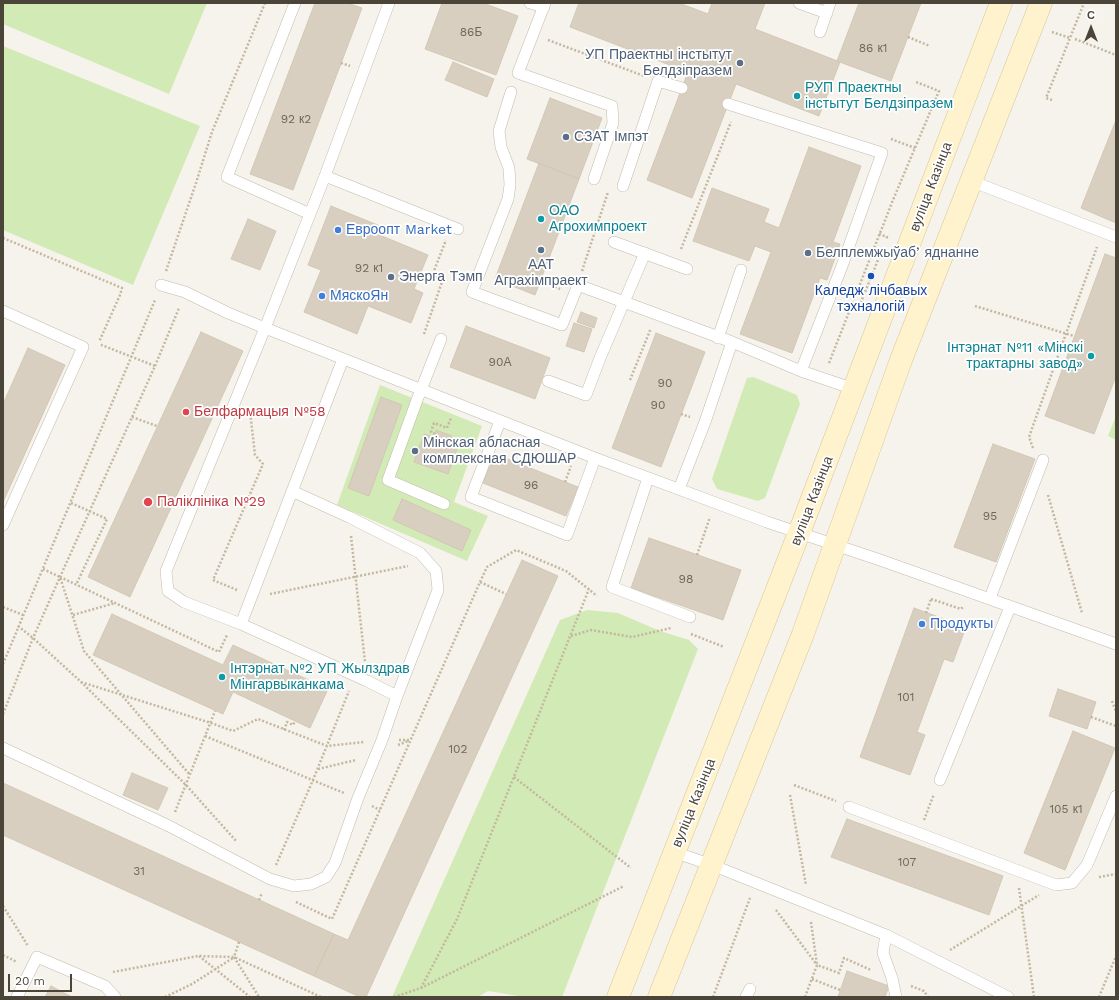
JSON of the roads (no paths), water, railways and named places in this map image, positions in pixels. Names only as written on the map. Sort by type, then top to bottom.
[{"type":"main road","name":"вуліца Казінца","points":[[618,997],[799,533],[1001,3]]},
{"type":"main road","points":[[659,997],[803,634],[901,360],[1041,3]]},
{"type":"lane","points":[[295,3],[227,177],[310,214]]},
{"type":"lane","points":[[389,3],[325,176],[166,571],[168,591],[184,602],[241,624],[397,696]]},
{"type":"lane","points":[[530,3],[544,5],[518,73],[612,106],[613,123],[594,179]]},
{"type":"lane","points":[[799,3],[828,8],[820,32]]},
{"type":"lane","points":[[623,186],[658,81],[682,88]]},
{"type":"lane","points":[[511,92],[499,131],[501,147],[509,168],[510,185],[508,198],[472,292],[562,325],[576,289],[624,303],[732,342],[801,371],[854,389]]},
{"type":"lane","points":[[733,105],[882,154],[842,266],[801,371]]},
{"type":"lane","points":[[325,176],[455,227]]},
{"type":"lane","points":[[971,182],[1116,237]]},
{"type":"lane","points":[[614,242],[687,269]]},
{"type":"lane","points":[[548,382],[586,395],[600,358],[645,253]]},
{"type":"lane","points":[[718,338],[742,270]]},
{"type":"lane","points":[[161,285],[185,292],[228,313],[265,328],[648,478],[799,533],[990,598],[1010,607],[1116,644]]},
{"type":"lane","points":[[3,311],[83,347],[3,525]]},
{"type":"lane","points":[[441,339],[388,480],[444,504]]},
{"type":"lane","points":[[679,489],[705,422],[732,342]]},
{"type":"lane","points":[[241,624],[343,359]]},
{"type":"lane","points":[[500,421],[471,497],[567,535],[595,458]]},
{"type":"lane","points":[[990,598],[1043,460]]},
{"type":"lane","points":[[648,478],[612,587],[690,617]]},
{"type":"lane","points":[[3,748],[169,826],[270,879],[294,886],[311,884],[326,877],[335,863],[358,798],[382,740],[397,696],[438,590],[436,571],[420,553],[349,517],[292,491]]},
{"type":"lane","points":[[940,780],[1010,607]]},
{"type":"lane","points":[[849,807],[1056,885],[1072,883],[1087,866],[1116,796]]},
{"type":"lane","points":[[674,852],[756,882],[886,935],[1008,997]]},
{"type":"lane","points":[[886,935],[883,953],[892,978],[896,997]]},
{"type":"lane","points":[[17,997],[37,957],[104,986],[114,997]]},
{"type":"place","name":"УП Праектны інстытут Белдзіпразем","points":[[740,63]]},
{"type":"place","name":"РУП Праектны інстытут Белдзіпразем","points":[[797,96]]},
{"type":"place","name":"СЗАТ Імпэт","points":[[566,137]]},
{"type":"place","name":"ОАО Агрохимпроект","points":[[541,219]]},
{"type":"place","name":"Евроопт Market","points":[[338,230]]},
{"type":"place","name":"ААТ Аграхімпраект","points":[[541,250]]},
{"type":"place","name":"Белплемжыўабʼяднанне","points":[[808,253]]},
{"type":"place","name":"Каледж лічбавых тэхналогій","points":[[871,276]]},
{"type":"place","name":"Энерга Тэмп","points":[[391,277]]},
{"type":"place","name":"МяскоЯн","points":[[322,296]]},
{"type":"place","name":"Інтэрнат №11 «Мінскі трактарны завод»","points":[[1091,356]]},
{"type":"place","name":"Белфармацыя №58","points":[[186,412]]},
{"type":"place","name":"Мінская абласная комплексная СДЮШАР","points":[[415,451]]},
{"type":"place","name":"Паліклініка №29","points":[[148,502]]},
{"type":"place","name":"Продукты","points":[[922,624]]},
{"type":"place","name":"Інтэрнат №2 УП Жылздрав Мінгарвыканкама","points":[[222,677]]}]
